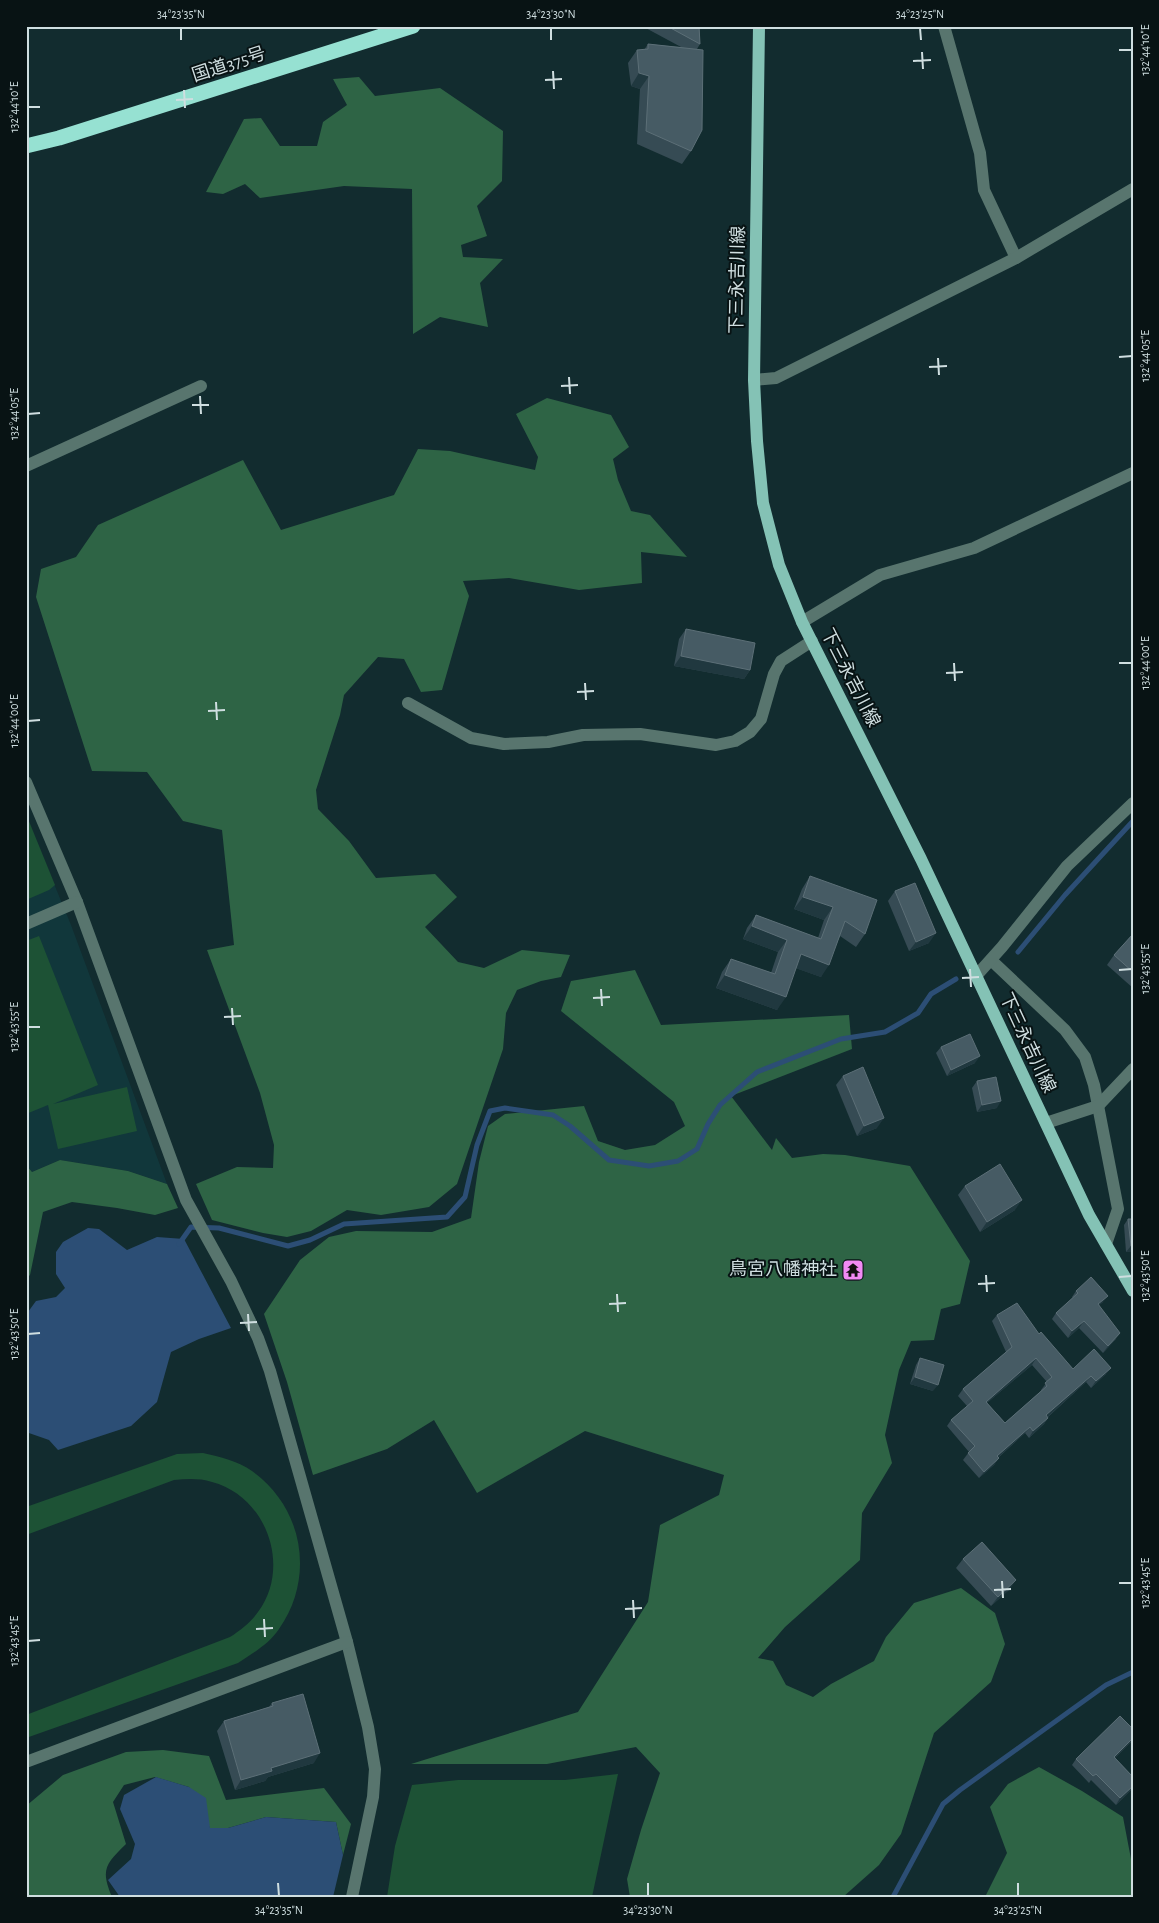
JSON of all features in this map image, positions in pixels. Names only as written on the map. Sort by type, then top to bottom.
[{"type":"highway","name":"国道375号","points":[[26,146],[58,138],[413,26]]},
{"type":"main road","name":"下三永吉川線","points":[[759,26],[754,380],[763,503],[779,565],[802,622],[921,859],[1089,1215],[1133,1290]]},
{"type":"street","points":[[944,26],[980,153],[984,190],[1016,258]]},
{"type":"street","points":[[754,380],[776,378],[1016,258],[1133,189]]},
{"type":"street","points":[[26,466],[201,386]]},
{"type":"street","points":[[802,622],[880,575],[974,548],[1133,473]]},
{"type":"street","points":[[408,704],[471,738],[504,744],[548,742],[582,735],[640,734],[716,745],[735,741],[750,732],[761,718],[774,674],[781,661],[812,642]]},
{"type":"street","points":[[26,782],[78,902],[186,1200],[231,1281],[258,1338],[270,1371],[347,1642],[368,1727],[375,1769],[373,1797],[352,1897]]},
{"type":"street","points":[[976,976],[1067,866],[1133,803]]},
{"type":"street","points":[[26,924],[78,902]]},
{"type":"street","points":[[991,960],[1065,1030],[1085,1057],[1098,1106],[1118,1209],[1106,1244]]},
{"type":"street","points":[[1046,1123],[1098,1106],[1133,1069]]},
{"type":"street","points":[[26,1762],[347,1642]]},
{"type":"shaded area","points":[[26,816],[71,925],[167,1184],[128,1171],[60,1160],[32,1172],[26,1165]]},
{"type":"green space","points":[[359,77],[375,96],[440,88],[503,131],[502,181],[477,206],[487,236],[461,245],[463,257],[503,259],[480,283],[488,327],[440,317],[413,334],[412,189],[344,186],[260,198],[245,184],[223,194],[206,192],[244,119],[261,118],[280,146],[317,146],[323,122],[347,105],[333,79]]},
{"type":"green space","points":[[547,398],[611,415],[629,447],[613,459],[618,480],[631,511],[650,515],[687,557],[641,552],[642,583],[579,590],[509,578],[463,581],[469,596],[442,690],[421,692],[404,659],[378,657],[344,695],[340,715],[316,790],[318,809],[349,841],[376,878],[435,874],[457,897],[425,927],[458,962],[484,968],[522,950],[570,955],[561,977],[541,981],[517,990],[506,1013],[503,1049],[457,1184],[429,1207],[381,1215],[347,1210],[311,1231],[287,1237],[212,1220],[196,1184],[237,1167],[273,1168],[274,1145],[260,1093],[207,950],[234,945],[222,830],[183,821],[147,772],[92,771],[36,597],[41,569],[76,557],[98,525],[243,460],[281,530],[394,495],[418,449],[450,451],[535,470],[538,457],[516,414]]},
{"type":"green space","points":[[26,814],[55,885],[49,890],[26,900]]},
{"type":"green space","points":[[39,936],[98,1085],[53,1104],[127,1087],[137,1131],[58,1149],[48,1105],[26,1114],[26,941]]},
{"type":"green space","points":[[635,970],[661,1025],[849,1015],[852,1049],[731,1096],[772,1150],[776,1138],[792,1158],[823,1154],[845,1155],[910,1166],[970,1261],[960,1304],[941,1309],[934,1340],[911,1341],[899,1370],[885,1435],[892,1463],[862,1513],[860,1560],[785,1627],[758,1658],[773,1661],[786,1685],[813,1697],[831,1684],[874,1661],[886,1637],[914,1603],[961,1588],[995,1613],[1005,1644],[991,1682],[934,1733],[901,1834],[879,1865],[843,1897],[630,1897],[627,1879],[660,1773],[636,1747],[547,1764],[411,1764],[578,1712],[648,1602],[660,1525],[719,1495],[724,1475],[585,1431],[477,1493],[434,1420],[387,1449],[313,1475],[287,1382],[264,1314],[300,1260],[329,1237],[356,1231],[432,1232],[471,1218],[479,1162],[488,1126],[505,1114],[584,1106],[598,1141],[625,1150],[655,1145],[685,1126],[674,1102],[561,1011],[571,981]]},
{"type":"green space","points":[[60,1160],[128,1171],[167,1184],[178,1208],[155,1215],[72,1202],[43,1212],[30,1275],[26,1279],[26,1165],[32,1172]]},
{"type":"green space","points":[[203,1453],[235,1462],[252,1471],[270,1486],[283,1504],[293,1524],[300,1566],[297,1588],[290,1609],[279,1629],[266,1644],[238,1663],[26,1738],[26,1715],[230,1637],[246,1626],[258,1612],[268,1594],[273,1574],[273,1554],[268,1535],[259,1517],[247,1502],[231,1490],[212,1482],[198,1479],[174,1480],[26,1535],[26,1507],[177,1454]]},
{"type":"green space","points":[[163,1750],[209,1756],[226,1800],[324,1788],[351,1824],[343,1855],[336,1822],[266,1817],[228,1828],[210,1828],[189,1787],[155,1777],[124,1785],[113,1802],[126,1844],[107,1868],[106,1880],[112,1897],[26,1897],[26,1806],[63,1775],[126,1752]]},
{"type":"green space","points":[[1039,1767],[1123,1817],[1131,1859],[1133,1859],[1133,1897],[985,1897],[1007,1853],[990,1807],[1008,1784]]},
{"type":"green space","points":[[618,1774],[592,1897],[387,1897],[395,1846],[412,1785],[458,1780],[565,1780]]},
{"type":"water","points":[[88,1228],[99,1229],[127,1250],[157,1237],[184,1239],[231,1328],[199,1339],[171,1352],[157,1402],[131,1426],[58,1450],[49,1440],[26,1432],[26,1312],[36,1301],[56,1297],[65,1288],[56,1274],[56,1252],[63,1242]]},
{"type":"water","points":[[156,1777],[189,1787],[206,1798],[210,1828],[228,1828],[266,1817],[336,1822],[343,1855],[333,1897],[120,1897],[108,1880],[131,1859],[135,1844],[120,1809],[124,1795]]},
{"type":"building","points":[[667,26],[699,26],[700,44]]},
{"type":"building","points":[[648,44],[703,50],[702,130],[691,151],[646,131],[649,76],[639,73],[637,50],[648,49]]},
{"type":"building","points":[[686,629],[755,643],[750,670],[681,656]]},
{"type":"building","points":[[810,876],[877,900],[865,934],[845,921],[829,965],[801,954],[786,997],[725,975],[731,959],[775,974],[787,940],[752,926],[756,915],[821,939],[833,907],[803,897]]},
{"type":"building","points":[[915,883],[936,933],[916,942],[895,891]]},
{"type":"building","points":[[1133,934],[1133,972],[1114,955]]},
{"type":"building","points":[[970,1034],[980,1056],[951,1070],[941,1047]]},
{"type":"building","points":[[863,1067],[884,1118],[864,1126],[843,1076]]},
{"type":"building","points":[[996,1077],[1001,1101],[982,1105],[977,1081]]},
{"type":"building","points":[[1000,1164],[1022,1200],[987,1222],[965,1186]]},
{"type":"building","points":[[1128,1219],[1133,1219],[1133,1246],[1131,1246]]},
{"type":"building","points":[[1091,1277],[1108,1296],[1098,1304],[1120,1333],[1108,1346],[1084,1321],[1072,1331],[1056,1313],[1078,1293],[1076,1291]]},
{"type":"building","points":[[1017,1303],[1039,1334],[1041,1332],[1073,1369],[1094,1349],[1111,1368],[1096,1381],[1091,1376],[1046,1415],[1048,1418],[1033,1431],[1030,1427],[997,1456],[999,1458],[984,1472],[968,1453],[975,1446],[951,1420],[973,1401],[963,1389],[1012,1347],[997,1315]],"holes":[[[1036,1358],[1052,1377],[1045,1383],[1047,1386],[1005,1423],[986,1402]]]},
{"type":"building","points":[[920,1358],[944,1365],[938,1385],[915,1377]]},
{"type":"building","points":[[982,1542],[1016,1580],[998,1597],[963,1559]]},
{"type":"building","points":[[303,1694],[320,1753],[271,1768],[272,1771],[241,1780],[224,1721],[273,1706],[272,1703]]},
{"type":"building","points":[[1120,1716],[1133,1729],[1133,1738],[1114,1757],[1133,1777],[1133,1786],[1120,1798],[1096,1774],[1093,1776],[1076,1759]]},
{"type":"waterway","points":[[1018,952],[1065,895],[1133,821]]},
{"type":"waterway","points":[[179,1244],[191,1227],[219,1228],[288,1246],[310,1240],[344,1224],[447,1217],[465,1197],[477,1145],[490,1111],[505,1108],[553,1115],[570,1126],[609,1160],[649,1166],[678,1161],[697,1149],[708,1124],[720,1105],[757,1072],[841,1039],[885,1032],[918,1013],[931,994],[956,979]]},
{"type":"waterway","points":[[893,1897],[943,1804],[1106,1685],[1133,1672]]},
{"type":"place","name":"鳥宮八幡神社","points":[[853,1270]]}]
